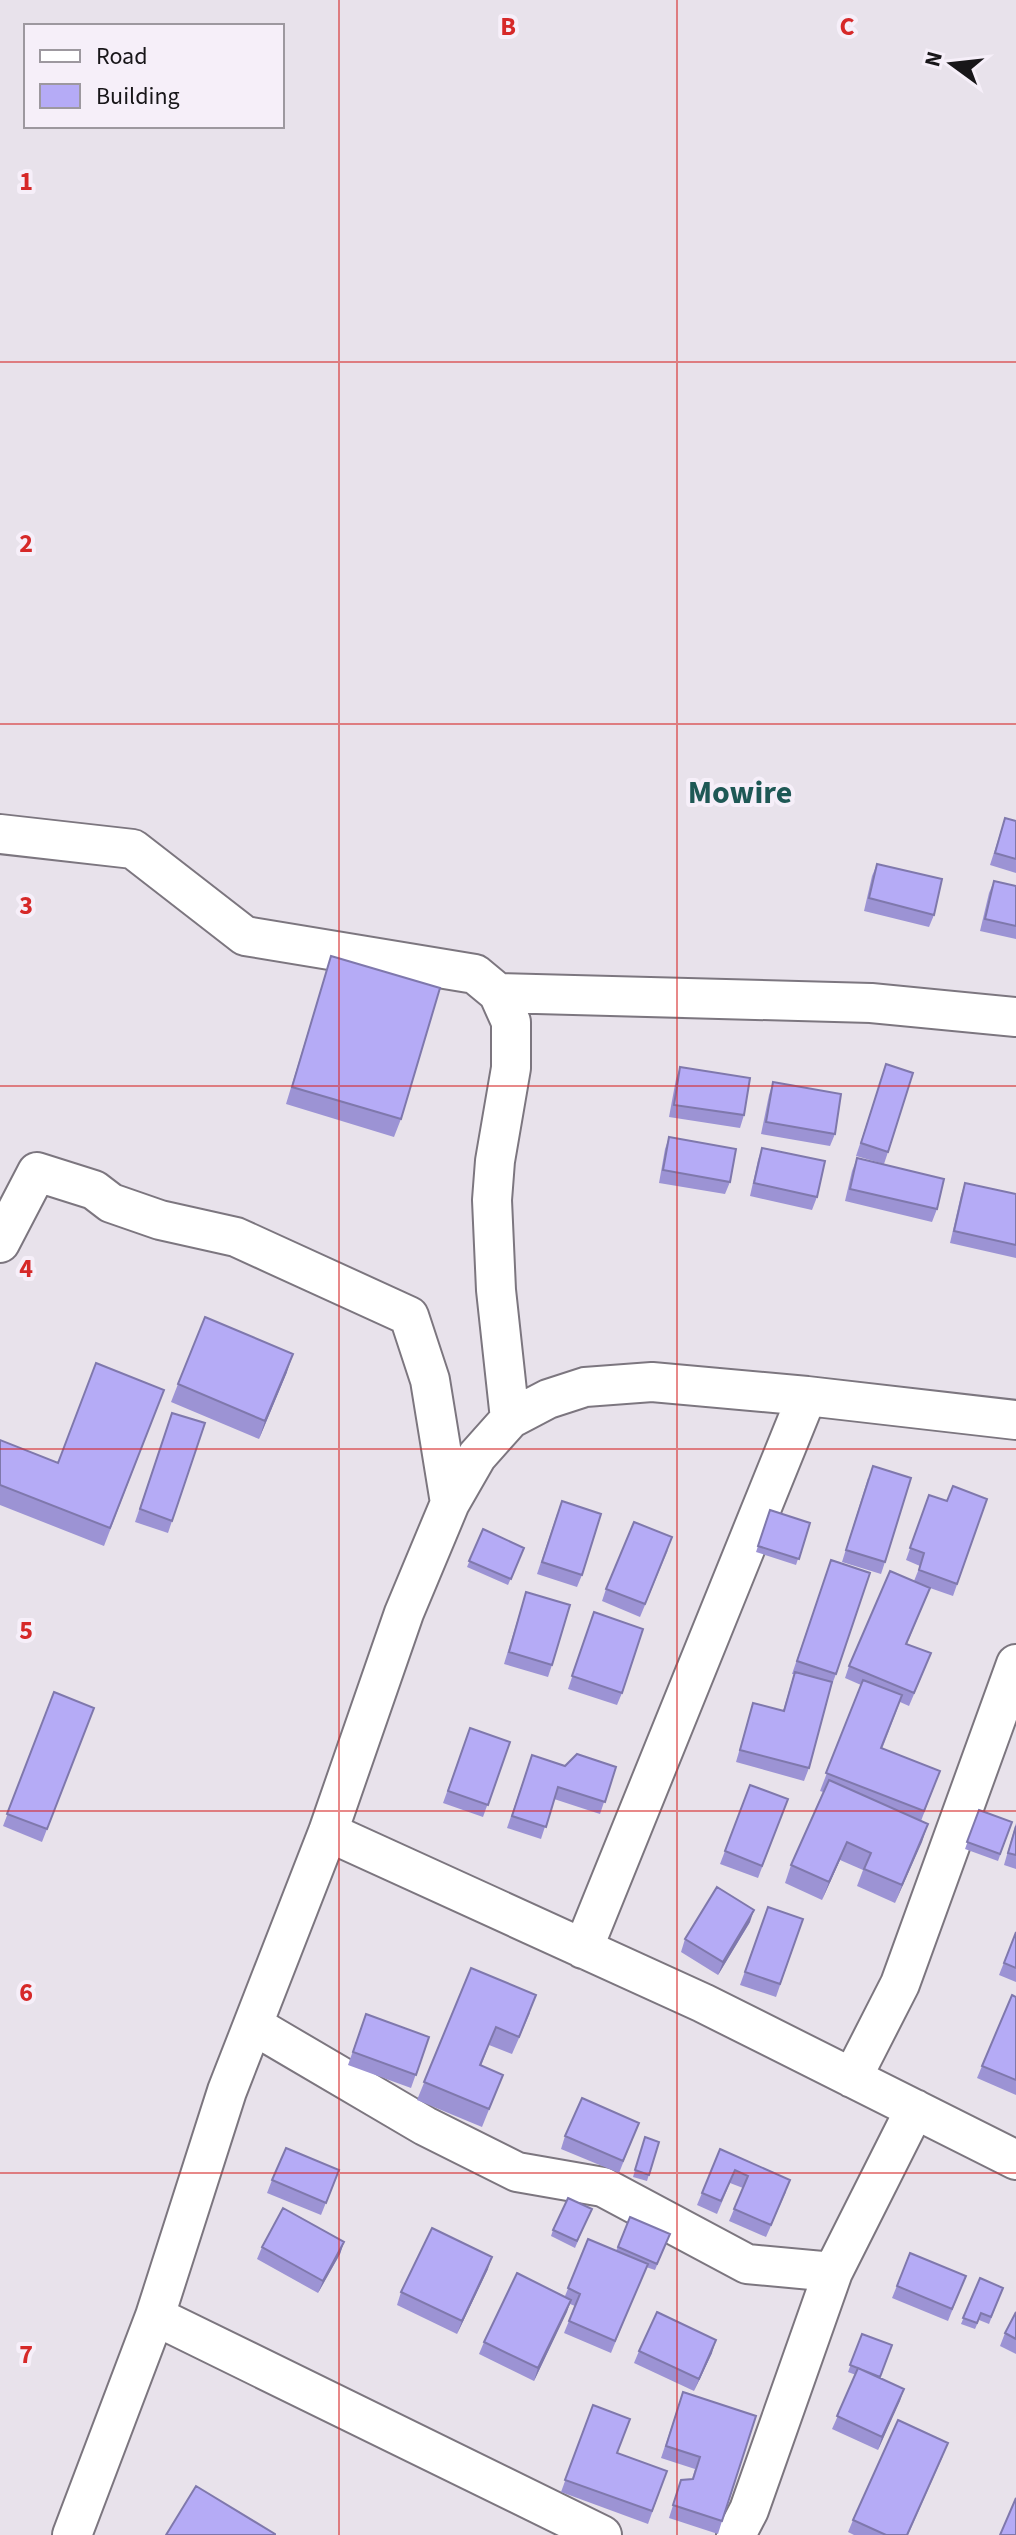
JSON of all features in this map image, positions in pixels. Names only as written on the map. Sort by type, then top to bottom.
[{"type":"street","points":[[0,834],[133,849],[245,936],[475,974],[498,993],[511,1022],[511,1068],[495,1161],[492,1200],[496,1290],[510,1419]]},
{"type":"street","points":[[498,993],[871,1003],[1016,1017]]},
{"type":"street","points":[[0,1243],[37,1172],[94,1190],[111,1203],[160,1220],[236,1237],[409,1316],[430,1380],[450,1503]]},
{"type":"street","points":[[72,2535],[155,2316],[227,2091],[328,1832],[404,1613],[450,1503],[477,1456],[510,1419],[548,1399],[585,1387],[652,1382],[1016,1420]]},
{"type":"street","points":[[583,1949],[807,1396]]},
{"type":"street","points":[[852,2078],[900,1984],[1016,1664]]},
{"type":"street","points":[[328,1832],[703,2003],[1016,2160]]},
{"type":"street","points":[[253,2025],[425,2126],[517,2172],[603,2187],[747,2264],[833,2272]]},
{"type":"street","points":[[736,2535],[749,2510],[833,2272],[915,2109]]},
{"type":"street","points":[[155,2316],[602,2535]]},
{"type":"building","points":[[1005,818],[1016,821],[1016,859],[995,853]]},
{"type":"building","points":[[877,864],[942,879],[934,915],[869,898]]},
{"type":"building","points":[[994,881],[1016,886],[1016,926],[985,919]]},
{"type":"building","points":[[331,956],[440,988],[401,1119],[292,1087]]},
{"type":"building","points":[[886,1064],[913,1073],[888,1152],[861,1143]]},
{"type":"building","points":[[680,1067],[750,1078],[744,1115],[674,1105]]},
{"type":"building","points":[[773,1082],[841,1094],[835,1134],[766,1122]]},
{"type":"building","points":[[669,1137],[736,1149],[730,1182],[663,1170]]},
{"type":"building","points":[[762,1148],[825,1161],[817,1197],[754,1183]]},
{"type":"building","points":[[857,1158],[944,1179],[937,1209],[850,1189]]},
{"type":"building","points":[[965,1183],[1016,1194],[1016,1245],[954,1231]]},
{"type":"building","points":[[205,1317],[293,1354],[265,1421],[178,1384]]},
{"type":"building","points":[[96,1363],[164,1390],[110,1528],[0,1485],[0,1440],[58,1463]]},
{"type":"building","points":[[172,1413],[205,1423],[172,1521],[140,1509]]},
{"type":"building","points":[[873,1466],[911,1478],[885,1562],[846,1550]]},
{"type":"building","points":[[953,1486],[987,1499],[957,1584],[919,1570],[924,1553],[910,1548],[929,1495],[947,1501]]},
{"type":"building","points":[[562,1501],[601,1514],[582,1575],[542,1562]]},
{"type":"building","points":[[770,1510],[810,1523],[799,1559],[758,1546]]},
{"type":"building","points":[[634,1522],[672,1537],[645,1604],[606,1589]]},
{"type":"building","points":[[483,1529],[524,1548],[511,1579],[469,1561]]},
{"type":"building","points":[[831,1560],[870,1573],[836,1674],[797,1661]]},
{"type":"building","points":[[890,1571],[930,1588],[906,1644],[931,1653],[914,1693],[849,1666]]},
{"type":"building","points":[[526,1592],[570,1605],[552,1665],[509,1652]]},
{"type":"building","points":[[594,1612],[643,1629],[622,1693],[572,1676]]},
{"type":"building","points":[[795,1672],[832,1682],[809,1768],[740,1750],[753,1703],[784,1711]]},
{"type":"building","points":[[863,1680],[902,1695],[881,1748],[940,1771],[924,1811],[826,1773]]},
{"type":"building","points":[[54,1692],[94,1708],[47,1829],[7,1814]]},
{"type":"building","points":[[470,1728],[510,1742],[488,1805],[448,1791]]},
{"type":"building","points":[[577,1754],[616,1767],[605,1802],[558,1787],[546,1827],[512,1816],[532,1755],[565,1766]]},
{"type":"building","points":[[829,1780],[928,1824],[902,1885],[864,1869],[871,1853],[847,1842],[829,1882],[791,1865]]},
{"type":"building","points":[[750,1785],[788,1799],[762,1866],[725,1851]]},
{"type":"building","points":[[979,1810],[1012,1822],[1000,1854],[967,1842]]},
{"type":"building","points":[[1016,1826],[1016,1855],[1008,1853]]},
{"type":"building","points":[[717,1887],[754,1910],[723,1962],[685,1939]]},
{"type":"building","points":[[768,1907],[803,1919],[780,1984],[745,1972]]},
{"type":"building","points":[[1016,1932],[1016,1968],[1004,1963]]},
{"type":"building","points":[[471,1968],[536,1995],[519,2037],[496,2027],[480,2065],[503,2075],[489,2109],[424,2082]]},
{"type":"building","points":[[1012,1995],[1016,1997],[1016,2080],[982,2066]]},
{"type":"building","points":[[366,2014],[429,2037],[416,2075],[353,2052]]},
{"type":"building","points":[[582,2098],[639,2123],[623,2161],[565,2136]]},
{"type":"building","points":[[645,2137],[659,2142],[649,2175],[635,2170]]},
{"type":"building","points":[[286,2148],[339,2170],[326,2203],[272,2180]]},
{"type":"building","points":[[720,2149],[790,2180],[771,2225],[734,2209],[748,2176],[735,2170],[721,2201],[702,2193]]},
{"type":"building","points":[[568,2198],[592,2209],[577,2241],[553,2230]]},
{"type":"building","points":[[283,2208],[344,2242],[323,2281],[262,2247]]},
{"type":"building","points":[[630,2217],[670,2234],[657,2264],[618,2247]]},
{"type":"building","points":[[432,2228],[492,2257],[462,2321],[401,2292]]},
{"type":"building","points":[[588,2239],[648,2264],[615,2341],[569,2321],[580,2294],[568,2288]]},
{"type":"building","points":[[910,2253],[966,2276],[952,2309],[897,2286]]},
{"type":"building","points":[[517,2273],[571,2300],[538,2368],[484,2342]]},
{"type":"building","points":[[980,2278],[1003,2288],[991,2317],[981,2313],[977,2323],[963,2318]]},
{"type":"building","points":[[657,2312],[716,2340],[699,2379],[639,2351]]},
{"type":"building","points":[[1016,2312],[1016,2339],[1005,2333]]},
{"type":"building","points":[[862,2334],[892,2345],[880,2377],[850,2365]]},
{"type":"building","points":[[858,2368],[904,2389],[882,2437],[837,2416]]},
{"type":"building","points":[[683,2392],[756,2416],[722,2521],[673,2505],[681,2480],[693,2479],[700,2457],[666,2446]]},
{"type":"building","points":[[593,2405],[630,2419],[617,2453],[667,2471],[652,2511],[565,2480]]},
{"type":"building","points":[[898,2420],[948,2443],[907,2535],[886,2535],[853,2520]]},
{"type":"building","points":[[196,2486],[275,2534],[275,2535],[166,2535]]},
{"type":"building","points":[[1016,2498],[1016,2535],[1000,2535]]},
{"type":"district","name":"Mowire","points":[[740,792]]}]
